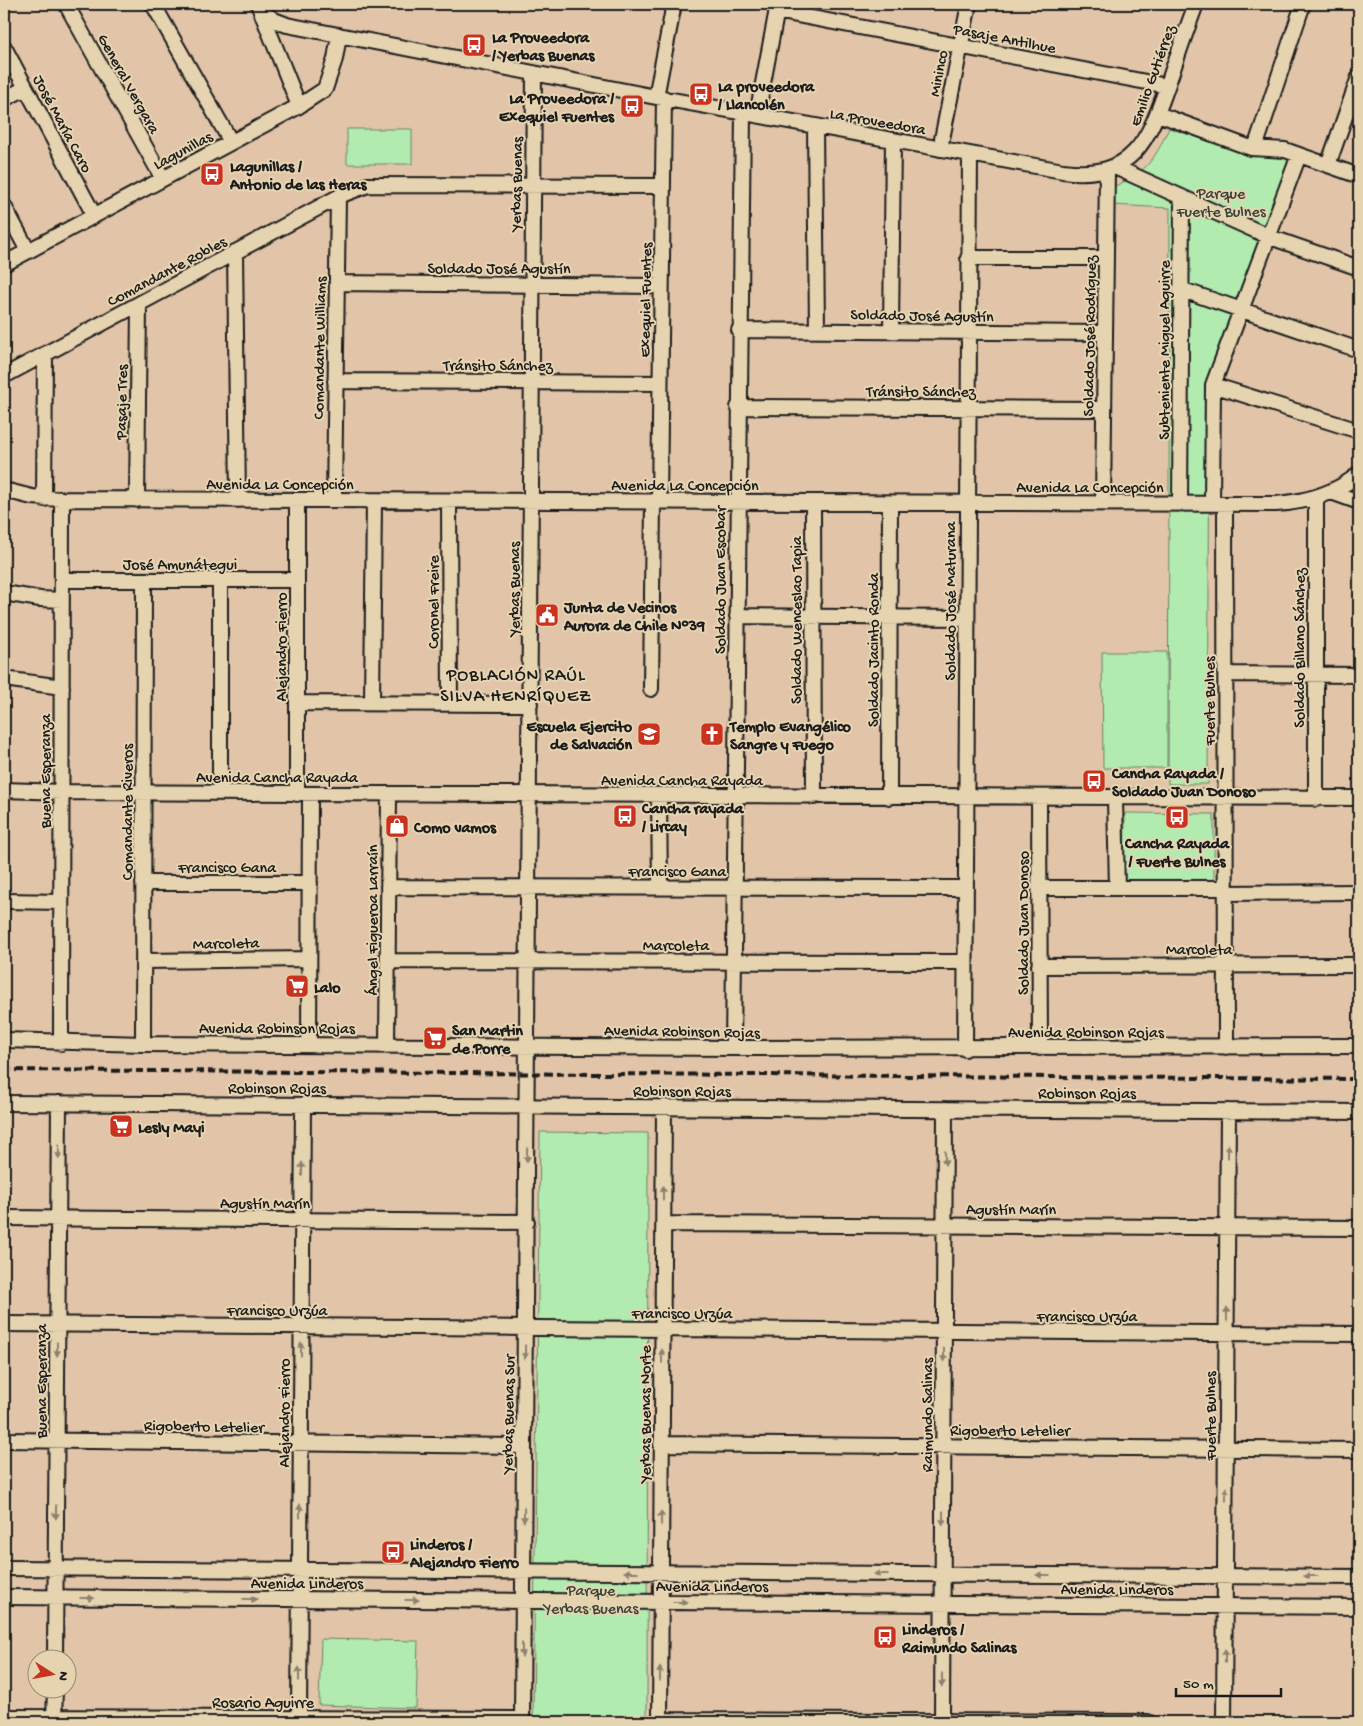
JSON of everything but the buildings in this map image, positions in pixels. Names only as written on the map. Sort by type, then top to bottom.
[{"type":"street","name":"General Vergara","points":[[66,4],[163,178]]},
{"type":"street","points":[[153,4],[231,142]]},
{"type":"street","name":"Exequiel Fuentes","points":[[651,689],[660,382],[662,186],[660,97],[674,4]]},
{"type":"street","name":"Mininco","points":[[940,149],[968,4]]},
{"type":"street","name":"Emilio Gutiérrez","points":[[1111,168],[1139,149],[1151,131],[1196,4]]},
{"type":"street","points":[[1255,148],[1303,4]]},
{"type":"street","points":[[261,8],[299,106]]},
{"type":"street","name":"La Proveedora","points":[[261,8],[287,25],[660,97],[1076,173],[1111,168]]},
{"type":"street","points":[[757,115],[777,8]]},
{"type":"street","name":"Pasaje Antilhue","points":[[777,8],[1167,86]]},
{"type":"street","name":"Lagunillas","points":[[4,264],[299,106],[325,89],[335,59],[339,35]]},
{"type":"street","name":"José María Caro","points":[[4,47],[94,215]]},
{"type":"street","name":"Yerbas Buenas","points":[[528,1106],[534,73]]},
{"type":"street","points":[[1328,165],[1359,78]]},
{"type":"street","points":[[4,100],[26,88]]},
{"type":"street","name":"Soldado Juan Escobar","points":[[733,1048],[742,112]]},
{"type":"street","points":[[1158,114],[1255,148],[1285,150],[1359,176]]},
{"type":"street","points":[[815,126],[817,330]]},
{"type":"street","points":[[890,331],[893,140]]},
{"type":"street","name":"Soldado José Maturana","points":[[965,1049],[967,332],[970,154]]},
{"type":"street","points":[[1219,504],[1213,385],[1270,237],[1299,154]]},
{"type":"street","points":[[1111,168],[1182,197],[1270,237],[1359,268]]},
{"type":"street","name":"Soldado José Rodríguez","points":[[1103,504],[1106,258],[1111,168]]},
{"type":"street","points":[[341,195],[368,185],[662,186]]},
{"type":"street","name":"Comandante Robles","points":[[4,376],[341,195]]},
{"type":"street","name":"Comandante Williams","points":[[334,500],[337,283],[341,195]]},
{"type":"street","name":"Subteniente Miguel Aguirre","points":[[1180,504],[1182,197]]},
{"type":"street","points":[[4,206],[28,251]]},
{"type":"street","points":[[235,252],[238,500]]},
{"type":"street","points":[[968,258],[1106,258]]},
{"type":"street","name":"Soldado José Agustín","points":[[337,283],[661,286]]},
{"type":"street","points":[[1180,289],[1359,350]]},
{"type":"street","name":"Pasaje Tres","points":[[137,500],[139,304]]},
{"type":"street","name":"Soldado José Agustín","points":[[739,330],[1105,334]]},
{"type":"street","points":[[44,499],[45,354]]},
{"type":"street","name":"Tránsito Sánchez","points":[[335,381],[660,382]]},
{"type":"street","points":[[1213,385],[1359,430]]},
{"type":"street","name":"Tránsito Sánchez","points":[[738,407],[1104,409]]},
{"type":"street","name":"Avenida La Concepción","points":[[4,490],[44,499],[1219,504],[1289,503],[1316,498],[1331,492],[1359,474]]},
{"type":"street","points":[[1331,492],[1359,502]]},
{"type":"street","name":"Soldado Billano Sánchez","points":[[1316,498],[1316,799]]},
{"type":"street","name":"Buena Esperanza","points":[[61,1043],[62,499]]},
{"type":"street","name":"Alejandro Fierro","points":[[297,500],[297,703],[310,883],[309,1045]]},
{"type":"street","points":[[372,703],[374,501]]},
{"type":"street","name":"Coronel Freire","points":[[449,501],[450,703]]},
{"type":"street","name":"Soldado Wenceslao Tapia","points":[[813,502],[814,797]]},
{"type":"street","name":"Soldado Jacinto Ronda","points":[[889,797],[890,503]]},
{"type":"street","name":"Fuerte Bulnes","points":[[1219,504],[1225,674],[1226,1048]]},
{"type":"street","name":"José Amunátegui","points":[[62,580],[297,580]]},
{"type":"street","name":"Comandante Riveros","points":[[143,1044],[144,580]]},
{"type":"street","points":[[220,580],[220,794]]},
{"type":"street","points":[[4,593],[40,600],[62,600]]},
{"type":"street","points":[[737,616],[966,618]]},
{"type":"street","points":[[1225,674],[1359,675]]},
{"type":"street","points":[[4,679],[62,687]]},
{"type":"street","points":[[297,703],[530,704]]},
{"type":"street","name":"Avenida Cancha Rayada","points":[[4,790],[220,794],[1115,799],[1359,798]]},
{"type":"street","name":"Ángel Figueroa Larraín","points":[[387,1045],[389,794]]},
{"type":"street","points":[[659,796],[660,887]]},
{"type":"street","name":"Soldado Juan Donoso","points":[[1039,798],[1040,1048]]},
{"type":"street","points":[[1115,799],[1117,888]]},
{"type":"street","name":"Francisco Gana","points":[[143,883],[310,883]]},
{"type":"street","name":"Francisco Gana","points":[[388,887],[965,888]]},
{"type":"street","points":[[1039,888],[1359,892]]},
{"type":"street","points":[[4,901],[61,902]]},
{"type":"street","name":"Marcoleta","points":[[143,961],[309,959]]},
{"type":"street","name":"Marcoleta","points":[[388,961],[965,962]]},
{"type":"street","name":"Marcoleta","points":[[1039,966],[1359,965]]},
{"type":"street","name":"Avenida Robinson Rojas","points":[[4,1040],[143,1044],[733,1048],[965,1049],[1359,1046]]},
{"type":"street","name":"Robinson Rojas","points":[[4,1103],[1359,1112]]},
{"type":"street","name":"Buena Esperanza","points":[[55,1648],[59,1103]]},
{"type":"street","name":"Alejandro Fierro","points":[[299,1720],[303,1105]]},
{"type":"street","name":"Yerbas Buenas Sur","points":[[522,1721],[528,1106]]},
{"type":"street","name":"Yerbas Buenas Norte","points":[[660,1721],[664,1107]]},
{"type":"street","name":"Raimundo Salinas","points":[[942,1722],[945,1109]]},
{"type":"street","name":"Fuerte Bulnes","points":[[1224,1722],[1228,1111]]},
{"type":"street","name":"Agustín Marín","points":[[4,1218],[527,1222]]},
{"type":"street","name":"Agustín Marín","points":[[663,1224],[1359,1228]]},
{"type":"street","name":"Francisco Urzúa","points":[[4,1324],[1359,1334]]},
{"type":"street","name":"Rigoberto Letelier","points":[[4,1440],[524,1446]]},
{"type":"street","name":"Rigoberto Letelier","points":[[661,1444],[1359,1450]]},
{"type":"street","name":"Avenida Linderos","points":[[4,1568],[1359,1577]]},
{"type":"street","name":"Avenida Linderos","points":[[4,1597],[1359,1608]]},
{"type":"street","points":[[54,1720],[55,1698]]},
{"type":"street","name":"Rosario Aguirre","points":[[4,1717],[54,1720],[522,1721]]},
{"type":"street","points":[[660,1721],[1148,1722]]},
{"type":"green space","name":"Parque Fuerte Bulnes","points":[[1169,128],[1251,155],[1287,158],[1288,167],[1210,387],[1208,784],[1168,784],[1170,208],[1111,205],[1111,188],[1133,177],[1147,165],[1158,150]]},
{"type":"green space","points":[[347,129],[412,129],[412,164],[347,164]]},
{"type":"green space","points":[[1102,652],[1167,652],[1167,768],[1103,768]]},
{"type":"green space","points":[[1125,813],[1214,814],[1214,882],[1124,881]]},
{"type":"green space","name":"Parque Yerbas Buenas","points":[[540,1132],[648,1133],[647,1722],[533,1722]]},
{"type":"green space","points":[[321,1639],[418,1641],[416,1708],[319,1705]]},
{"type":"railway","points":[[4,1070],[1359,1079]]},
{"type":"place","name":"La Proveedora / Yerbas Buenas","points":[[474,45]]},
{"type":"place","name":"La proveedora / Llancolén","points":[[701,94]]},
{"type":"place","name":"La Proveedora / Exequiel Fuentes","points":[[632,106]]},
{"type":"place","name":"Lagunillas / Antonio de las Heras","points":[[212,174]]},
{"type":"place","name":"Junta de Vecinos Aurora de Chile N°39","points":[[547,615]]},
{"type":"place","name":"Escuela Ejercito de Salvación","points":[[649,734]]},
{"type":"place","name":"Templo Evangélico Sangre y Fuego","points":[[712,734]]},
{"type":"place","name":"Cancha Rayada / Soldado Juan Donoso","points":[[1094,781]]},
{"type":"place","name":"Cancha rayada / Lircay","points":[[625,816]]},
{"type":"place","name":"Cancha Rayada / Fuerte Bulnes","points":[[1177,817]]},
{"type":"place","name":"Como vamos","points":[[397,826]]},
{"type":"place","name":"Lalo","points":[[297,986]]},
{"type":"place","name":"San Martin de Porre","points":[[435,1038]]},
{"type":"place","name":"Lesly Mayi","points":[[121,1126]]},
{"type":"place","name":"Linderos / Alejandro Fierro","points":[[393,1552]]},
{"type":"place","name":"Linderos / Raimundo Salinas","points":[[885,1637]]},
{"type":"district","name":"POBLACIÓN RAÚL SILVA HENRÍQUEZ","points":[[516,684]]}]
